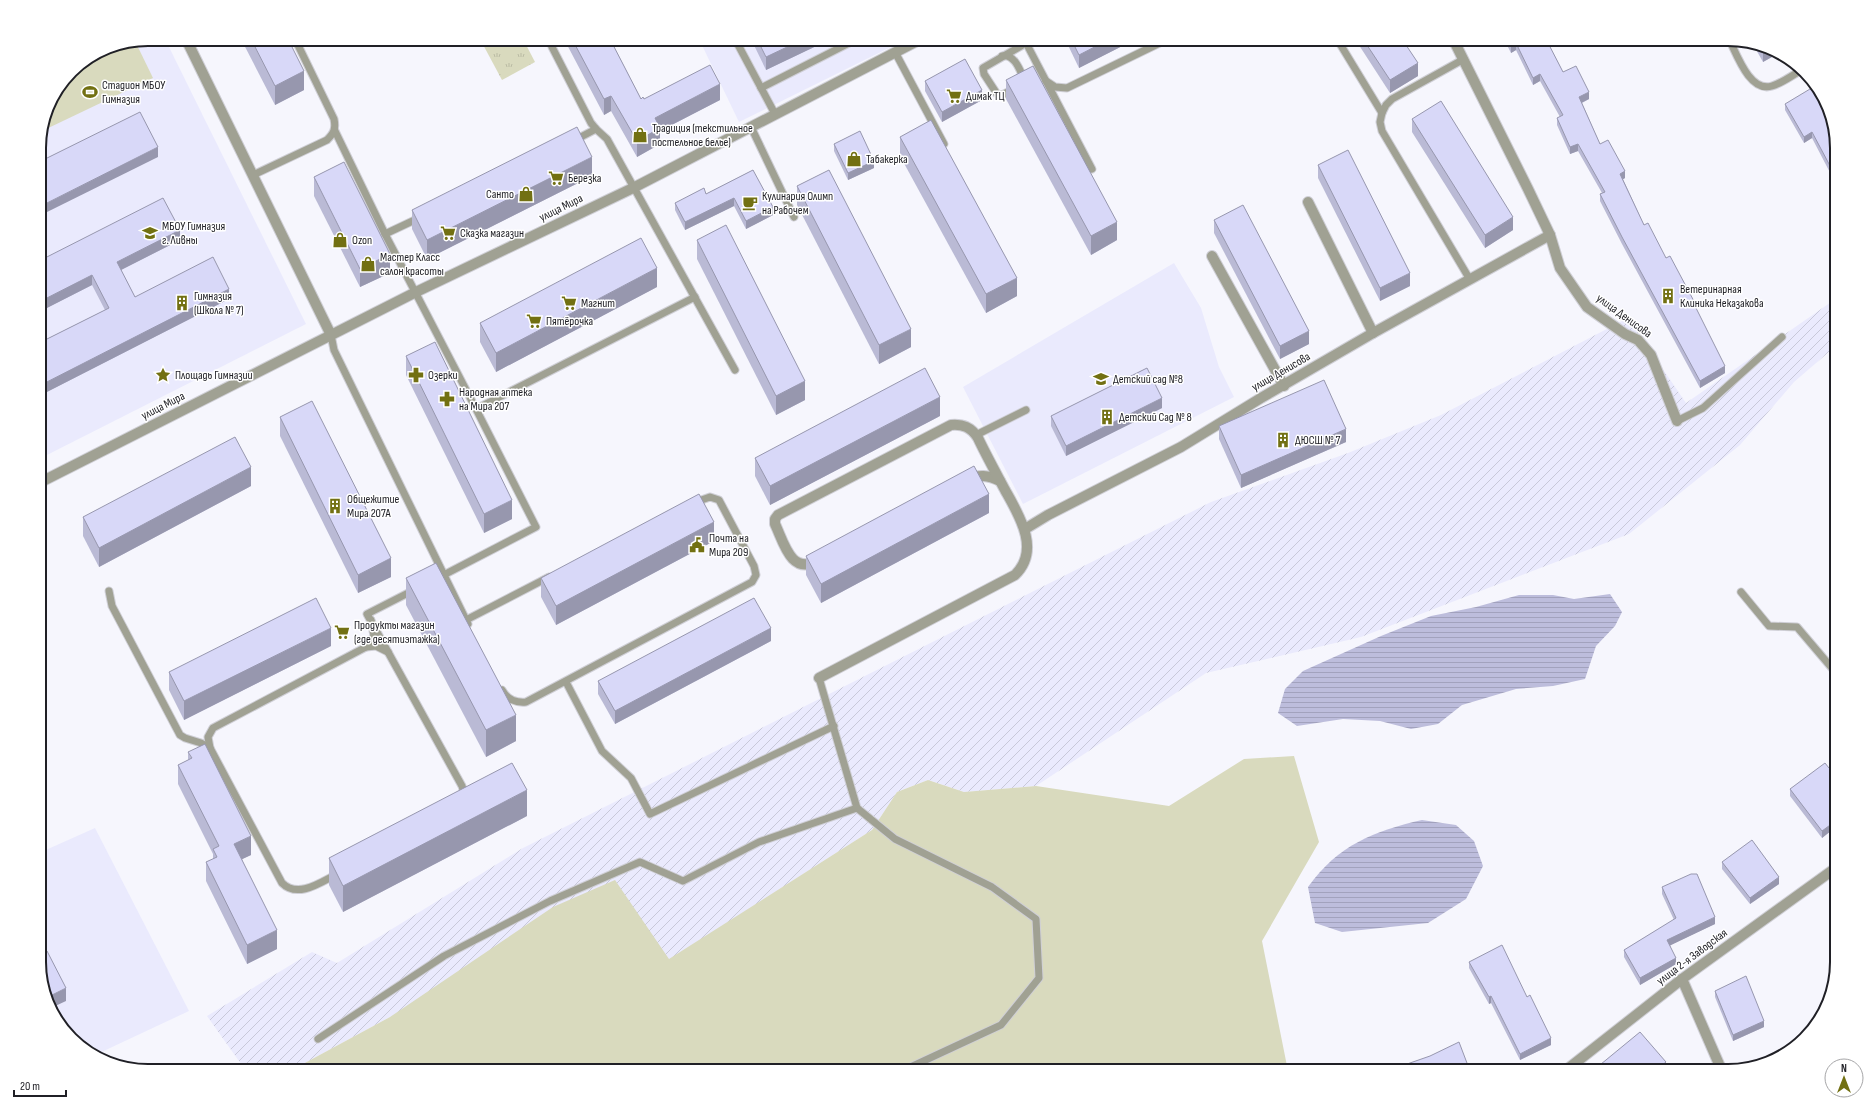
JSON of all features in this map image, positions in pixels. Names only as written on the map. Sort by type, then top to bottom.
[{"type":"street","points":[[189,46],[331,335]]},
{"type":"street","name":"улица Мира","points":[[46,480],[416,292],[633,188],[895,52],[902,46]]},
{"type":"street","name":"улица Денисова","points":[[1457,46],[1550,235],[1560,268],[1587,307],[1625,334],[1638,340],[1651,355],[1677,421]]},
{"type":"street","points":[[1308,202],[1373,333]]},
{"type":"street","name":"улица Денисова","points":[[1024,529],[1048,515],[1182,447],[1373,333],[1469,278],[1550,235]]},
{"type":"street","points":[[1212,256],[1284,386]]},
{"type":"street","points":[[819,678],[1015,575],[1024,565],[1026,559],[1027,542],[1021,519],[976,435],[966,426],[951,425],[778,515],[775,519],[775,524],[795,562],[801,565],[810,565],[823,558]]},
{"type":"street","points":[[959,485],[973,477],[982,467],[984,452]]},
{"type":"street","points":[[973,477],[987,475],[1000,481]]},
{"type":"street","name":"улица 2-я Заводская","points":[[1574,1064],[1682,979],[1830,872]]},
{"type":"street","points":[[1682,979],[1719,1064]]},
{"type":"lane","points":[[298,46],[334,119],[335,131],[385,234],[536,528],[430,582]]},
{"type":"lane","points":[[739,46],[775,114]]},
{"type":"lane","points":[[761,88],[843,46]]},
{"type":"lane","points":[[1002,56],[1013,58],[1024,81],[1021,85],[999,95],[994,92],[983,70],[985,66],[1002,56],[1021,46]]},
{"type":"lane","points":[[1028,46],[1092,169]]},
{"type":"lane","points":[[1046,81],[1055,87],[1068,88],[1154,46]]},
{"type":"lane","points":[[1341,46],[1382,113]]},
{"type":"lane","points":[[1733,46],[1749,76],[1756,84],[1762,86],[1773,86],[1797,73]]},
{"type":"lane","points":[[552,48],[596,130],[607,139],[736,370]]},
{"type":"lane","points":[[895,52],[947,150]]},
{"type":"lane","points":[[1464,59],[1392,98],[1386,105],[1380,122],[1382,131],[1469,278]]},
{"type":"lane","points":[[751,127],[794,217]]},
{"type":"lane","points":[[567,144],[596,130]]},
{"type":"lane","points":[[253,175],[326,140],[335,131]]},
{"type":"lane","points":[[385,234],[427,214]]},
{"type":"lane","points":[[476,409],[695,297]]},
{"type":"lane","points":[[331,335],[334,350],[443,575],[473,633]]},
{"type":"lane","points":[[1677,421],[1703,408],[1782,337]]},
{"type":"lane","points":[[976,435],[1026,410]]},
{"type":"lane","points":[[500,686],[503,693],[510,700],[523,702],[537,697],[747,586],[756,578],[754,566],[719,500],[714,497],[705,498],[688,506]]},
{"type":"lane","points":[[466,620],[558,573]]},
{"type":"lane","points":[[422,586],[367,614],[462,786],[465,795],[463,805]]},
{"type":"lane","points":[[109,591],[112,606],[180,734],[185,738],[202,742],[210,748]]},
{"type":"lane","points":[[1741,592],[1769,626],[1797,627],[1830,666]]},
{"type":"lane","points":[[366,647],[374,636],[371,620]]},
{"type":"lane","points":[[344,870],[305,889],[293,889],[285,886],[281,882],[210,748],[208,737],[213,728],[366,647],[376,646],[390,654]]},
{"type":"lane","points":[[819,678],[857,808],[895,839],[992,887],[1036,920],[1039,978],[1001,1025],[917,1064]]},
{"type":"lane","points":[[566,682],[602,751],[631,778],[650,814],[834,726]]},
{"type":"lane","points":[[318,1039],[444,956],[550,901],[640,862],[682,881],[759,842],[857,808]]},
{"type":"shaded area","name":"МБОУ Гимназия г. Ливны","points":[[168,46],[306,324],[46,455],[46,141],[49,121],[63,91],[86,67],[115,51],[135,47]]},
{"type":"shaded area","points":[[702,46],[893,46],[739,122]]},
{"type":"shaded area","name":"Детский сад №8","points":[[1174,263],[1201,308],[1219,367],[1234,397],[1023,504],[963,387]]},
{"type":"shaded area","points":[[1830,303],[1830,351],[1794,382],[1740,445],[1629,534],[1361,637],[1206,673],[1036,786],[964,792],[928,780],[897,792],[872,830],[669,960],[390,1017],[303,1064],[241,1064],[207,1016],[312,952],[337,963],[523,848],[1211,502],[1348,453],[1441,415],[1628,318],[1686,403]]},
{"type":"shaded area","points":[[95,828],[189,1011],[101,1052],[91,1047],[71,1029],[63,1019],[51,995],[46,969],[46,850]]},
{"type":"green space","points":[[484,46],[527,46],[535,62],[502,80]]},
{"type":"green space","name":"Стадион МБОУ Гимназия","points":[[138,47],[153,78],[48,128],[54,109],[63,91],[71,81],[91,63],[115,51]]},
{"type":"green space","points":[[1294,756],[1319,842],[1262,941],[1287,1064],[303,1064],[390,1017],[553,907],[615,880],[669,959],[872,830],[897,792],[928,780],[964,792],[1036,786],[1169,806],[1244,759]]},
{"type":"water","points":[[1610,594],[1622,612],[1615,626],[1596,646],[1585,679],[1553,686],[1516,689],[1462,705],[1438,724],[1411,729],[1380,721],[1343,719],[1297,726],[1278,713],[1285,689],[1303,671],[1381,636],[1431,616],[1476,607],[1519,595],[1553,595],[1574,599]]},
{"type":"water","points":[[1422,820],[1456,825],[1474,841],[1483,866],[1466,899],[1428,923],[1342,932],[1315,923],[1308,887],[1332,860],[1358,842],[1373,835],[1388,829]]},
{"type":"building","points":[[255,46],[292,46],[304,71],[275,86]]},
{"type":"building","points":[[576,46],[614,46],[641,99],[643,97],[644,99],[710,65],[720,84],[655,118],[660,128],[637,141],[611,96],[604,99]]},
{"type":"building","points":[[760,46],[789,46],[766,57]]},
{"type":"building","points":[[1074,46],[1096,46],[1079,55]]},
{"type":"building","points":[[1368,46],[1407,46],[1418,63],[1390,80]]},
{"type":"building","points":[[1517,46],[1550,46],[1563,72],[1576,66],[1589,92],[1579,97],[1600,144],[1608,140],[1625,171],[1620,174],[1644,225],[1648,223],[1666,258],[1670,256],[1696,305],[1695,306],[1725,366],[1700,381],[1600,194],[1605,192],[1578,144],[1570,147],[1557,118],[1563,115],[1540,74],[1533,78]]},
{"type":"building","name":"Димак ТЦ","points":[[965,59],[982,90],[942,112],[925,81]]},
{"type":"building","points":[[1033,66],[1117,222],[1091,236],[1006,80]]},
{"type":"building","points":[[1811,88],[1813,91],[1825,115],[1828,128],[1830,141],[1830,166],[1812,132],[1804,137],[1785,104]]},
{"type":"building","points":[[1441,101],[1513,217],[1485,235],[1412,119]]},
{"type":"building","points":[[140,112],[158,147],[46,203],[46,159]]},
{"type":"building","points":[[931,120],[1017,278],[986,294],[900,137]]},
{"type":"building","points":[[577,127],[592,157],[427,240],[412,210]]},
{"type":"building","name":"Табакерка","points":[[860,131],[874,161],[848,173],[834,144]]},
{"type":"building","points":[[1348,150],[1410,273],[1380,288],[1318,165]]},
{"type":"building","points":[[344,162],[390,254],[360,269],[314,177]]},
{"type":"building","points":[[753,170],[773,207],[746,221],[734,198],[685,222],[675,203],[704,188],[706,194]]},
{"type":"building","points":[[829,170],[911,329],[879,345],[797,186]]},
{"type":"building","name":"Гимназия (Школа № 7)","points":[[163,198],[180,230],[117,262],[135,297],[213,257],[229,289],[46,382],[46,340],[109,308],[92,275],[46,298],[46,257]]},
{"type":"building","points":[[1243,205],[1309,331],[1280,346],[1214,220]]},
{"type":"building","points":[[726,225],[805,381],[776,396],[697,240]]},
{"type":"building","points":[[641,238],[657,268],[496,353],[480,323]]},
{"type":"building","points":[[435,342],[512,500],[484,514],[406,356]]},
{"type":"building","points":[[925,368],[940,397],[770,486],[755,458]]},
{"type":"building","name":"Детский Сад № 8","points":[[1147,368],[1162,398],[1066,446],[1051,416]]},
{"type":"building","name":"ДЮСШ № 7","points":[[1324,380],[1346,429],[1241,475],[1219,426]]},
{"type":"building","name":"Общежитие Мира 207А","points":[[312,401],[391,558],[358,575],[280,417]]},
{"type":"building","points":[[235,437],[251,467],[99,548],[83,517]]},
{"type":"building","points":[[974,466],[989,494],[821,584],[806,556]]},
{"type":"building","points":[[699,494],[714,522],[556,606],[541,578]]},
{"type":"building","points":[[436,563],[516,715],[486,730],[406,578]]},
{"type":"building","points":[[316,598],[331,628],[184,701],[169,672]]},
{"type":"building","points":[[754,598],[771,628],[615,711],[598,681]]},
{"type":"building","points":[[205,744],[251,836],[234,844],[277,930],[247,945],[206,862],[217,857],[213,849],[219,846],[178,765],[192,758],[188,752]]},
{"type":"building","points":[[512,763],[527,790],[343,886],[329,858]]},
{"type":"building","points":[[1825,763],[1829,768],[1830,767],[1830,825],[1822,831],[1790,789]]},
{"type":"building","points":[[1752,840],[1779,877],[1750,898],[1722,862]]},
{"type":"building","points":[[1691,874],[1697,874],[1715,917],[1667,940],[1676,958],[1640,978],[1624,950],[1676,918],[1662,887]]},
{"type":"building","points":[[1502,945],[1527,997],[1530,995],[1551,1038],[1520,1054],[1491,996],[1489,997],[1469,962]]},
{"type":"building","points":[[46,952],[66,988],[51,995],[46,969]]},
{"type":"building","points":[[1746,976],[1764,1021],[1733,1035],[1715,991]]},
{"type":"building","points":[[1640,1032],[1666,1062],[1664,1064],[1601,1064]]},
{"type":"building","points":[[1459,1042],[1467,1064],[1407,1064],[1430,1056]]},
{"type":"place","name":"Стадион МБОУ Гимназия","points":[[90,92]]},
{"type":"place","name":"Димак ТЦ","points":[[954,96]]},
{"type":"place","name":"Традиция (текстильное постельное белье)","points":[[640,135]]},
{"type":"place","name":"Табакерка","points":[[854,159]]},
{"type":"place","name":"Березка","points":[[556,178]]},
{"type":"place","name":"Санто","points":[[526,194]]},
{"type":"place","name":"Кулинария Олимп на Рабочем","points":[[750,203]]},
{"type":"place","name":"МБОУ Гимназия г. Ливны","points":[[150,233]]},
{"type":"place","name":"Сказка магазин","points":[[448,233]]},
{"type":"place","name":"Ozon","points":[[340,240]]},
{"type":"place","name":"Мастер Класс салон красоты","points":[[368,264]]},
{"type":"place","name":"Ветеринарная Клиника Неказакова","points":[[1668,296]]},
{"type":"place","name":"Гимназия (Школа № 7)","points":[[182,303]]},
{"type":"place","name":"Магнит","points":[[569,303]]},
{"type":"place","name":"Пятёрочка","points":[[534,321]]},
{"type":"place","name":"Площадь Гимназии","points":[[163,375]]},
{"type":"place","name":"Озерки","points":[[416,375]]},
{"type":"place","name":"Детский сад №8","points":[[1101,379]]},
{"type":"place","name":"Народная аптека на Мира 207","points":[[447,399]]},
{"type":"place","name":"Детский Сад № 8","points":[[1107,417]]},
{"type":"place","name":"ДЮСШ № 7","points":[[1283,440]]},
{"type":"place","name":"Общежитие Мира 207А","points":[[335,506]]},
{"type":"place","name":"Почта на Мира 209","points":[[697,545]]},
{"type":"place","name":"Продукты магазин (где десятиэтажка)","points":[[342,632]]}]
